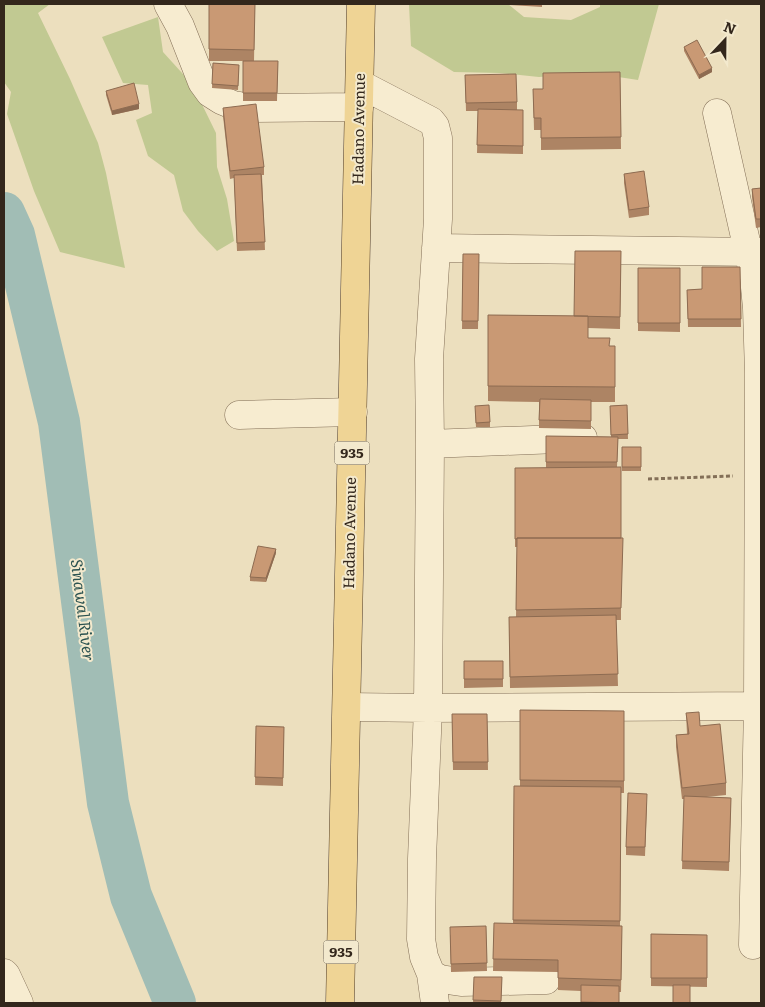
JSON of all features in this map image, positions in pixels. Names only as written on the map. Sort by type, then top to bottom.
[{"type":"main road","name":"Hadano Avenue","points":[[340,1003],[362,4]]},
{"type":"street","points":[[168,4],[180,26],[202,82],[210,93],[221,100],[233,105],[254,108],[360,95],[424,116],[435,126],[438,138],[436,248],[429,359],[428,708],[421,939],[424,958],[431,974],[435,1003]]},
{"type":"street","points":[[717,113],[755,252],[754,278],[758,308],[760,706],[753,945]]},
{"type":"street","points":[[436,248],[755,252]]},
{"type":"street","points":[[239,416],[353,412]]},
{"type":"street","points":[[430,444],[591,438]]},
{"type":"street","points":[[347,707],[760,706]]},
{"type":"street","points":[[4,973],[19,1003]]},
{"type":"street","points":[[431,974],[440,979],[461,982],[546,980]]},
{"type":"path","points":[[648,479],[759,475]]},
{"type":"green space","points":[[4,4],[50,4],[38,13],[98,143],[125,268],[60,252],[34,191],[7,114],[11,92],[4,82]]},
{"type":"green space","points":[[409,4],[508,4],[524,17],[571,20],[600,7],[600,4],[659,4],[638,80],[592,73],[539,77],[500,73],[454,72],[411,46]]},
{"type":"green space","points":[[158,17],[163,52],[192,84],[216,133],[217,167],[227,199],[234,241],[217,251],[198,231],[183,211],[174,175],[148,156],[136,120],[152,113],[148,85],[123,83],[102,37]]},
{"type":"building","points":[[209,4],[255,4],[254,50],[209,49]]},
{"type":"building","points":[[697,40],[712,68],[699,75],[684,47]]},
{"type":"building","points":[[243,61],[278,61],[277,93],[243,93]]},
{"type":"building","points":[[213,63],[239,65],[238,86],[212,84]]},
{"type":"building","points":[[620,72],[621,137],[541,138],[541,118],[534,118],[533,89],[543,89],[543,73]]},
{"type":"building","points":[[516,74],[517,102],[466,103],[465,75]]},
{"type":"building","points":[[134,83],[139,104],[112,111],[106,91]]},
{"type":"building","points":[[256,104],[264,167],[230,171],[223,108]]},
{"type":"building","points":[[478,109],[523,110],[523,146],[477,145]]},
{"type":"building","points":[[644,171],[649,207],[629,210],[624,174]]},
{"type":"building","points":[[261,174],[265,242],[237,243],[234,175]]},
{"type":"building","points":[[761,188],[761,219],[756,219],[752,189]]},
{"type":"building","points":[[575,251],[621,251],[620,317],[574,316]]},
{"type":"building","points":[[463,254],[479,254],[478,321],[462,321]]},
{"type":"building","points":[[702,267],[740,267],[741,319],[688,319],[687,290],[702,289]]},
{"type":"building","points":[[638,268],[680,268],[680,323],[638,323]]},
{"type":"building","points":[[488,315],[588,316],[588,338],[610,338],[609,346],[615,346],[615,387],[488,386]]},
{"type":"building","points":[[540,399],[591,400],[591,421],[539,420]]},
{"type":"building","points":[[489,405],[490,422],[476,423],[475,406]]},
{"type":"building","points":[[627,405],[628,434],[611,435],[610,406]]},
{"type":"building","points":[[546,436],[618,437],[617,462],[546,462]]},
{"type":"building","points":[[622,447],[641,447],[641,467],[622,467]]},
{"type":"building","points":[[621,467],[621,538],[515,539],[515,468]]},
{"type":"building","points":[[517,538],[623,538],[621,608],[516,610]]},
{"type":"building","points":[[258,546],[276,549],[266,578],[250,577]]},
{"type":"building","points":[[616,615],[618,674],[510,677],[509,617]]},
{"type":"building","points":[[464,661],[503,661],[503,679],[464,679]]},
{"type":"building","points":[[520,710],[624,711],[624,781],[520,780]]},
{"type":"building","points":[[699,712],[700,726],[720,724],[726,783],[682,788],[676,735],[689,734],[686,713]]},
{"type":"building","points":[[452,714],[487,714],[488,762],[453,762]]},
{"type":"building","points":[[256,726],[284,727],[283,778],[255,777]]},
{"type":"building","points":[[514,786],[621,787],[620,921],[513,920]]},
{"type":"building","points":[[628,793],[647,794],[645,847],[626,847]]},
{"type":"building","points":[[684,796],[731,798],[729,862],[682,861]]},
{"type":"building","points":[[494,923],[622,926],[621,980],[558,978],[558,960],[493,959]]},
{"type":"building","points":[[486,926],[487,963],[451,964],[450,927]]},
{"type":"building","points":[[651,934],[707,935],[707,978],[651,978]]},
{"type":"building","points":[[474,977],[502,977],[501,1001],[473,1000]]},
{"type":"building","points":[[581,985],[619,986],[619,1003],[581,1002]]},
{"type":"building","points":[[673,985],[690,985],[690,1003],[673,1003]]},
{"type":"waterway","name":"Sinawal River","points":[[4,213],[14,235],[59,422],[108,803],[131,896],[175,1003]]}]
